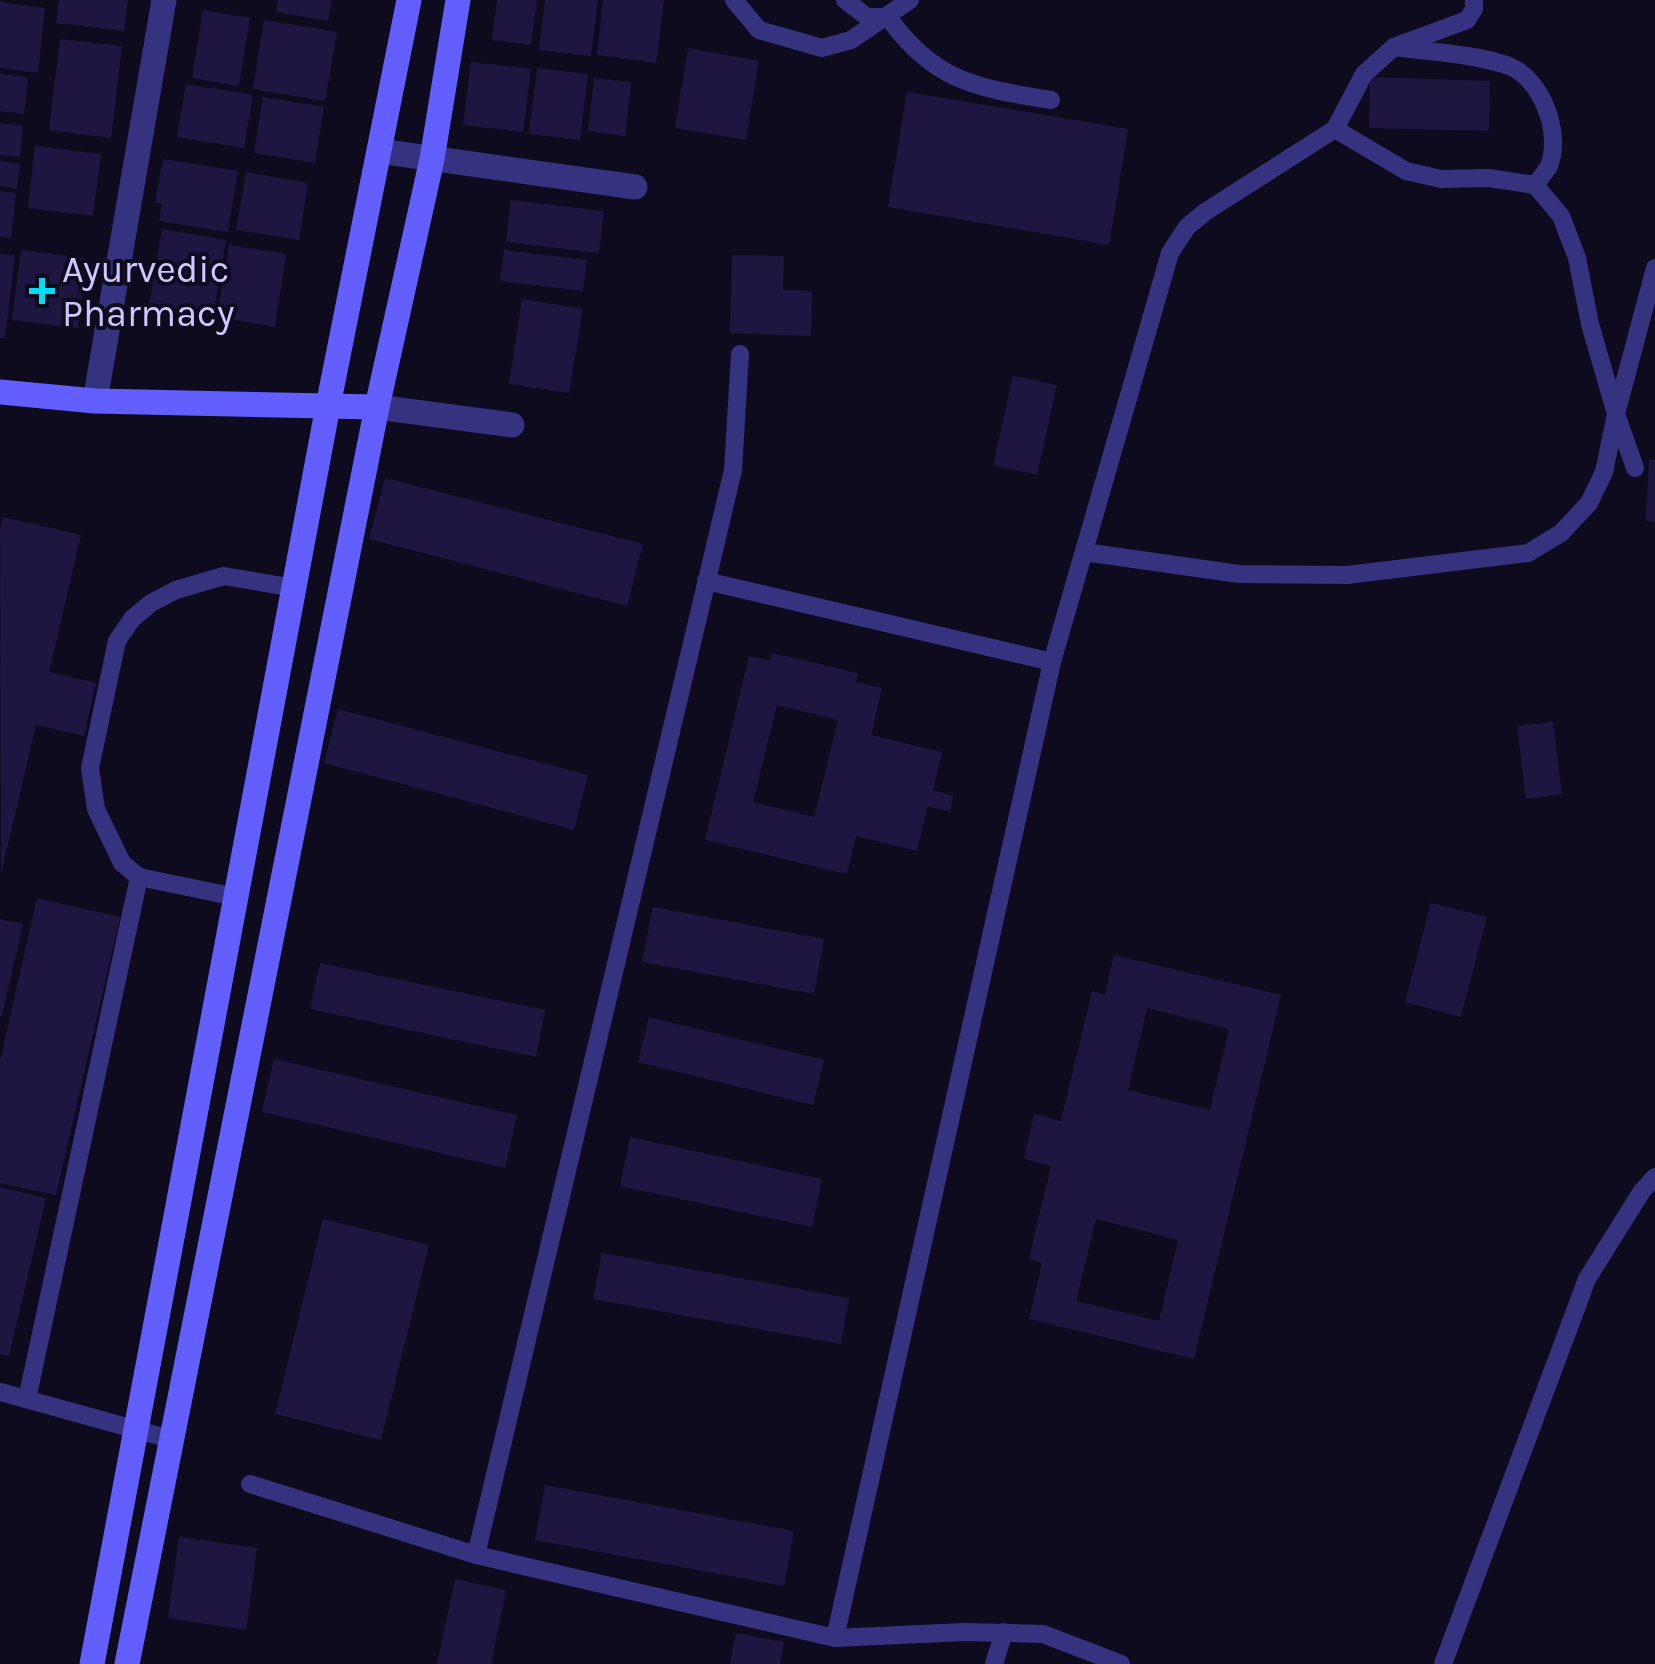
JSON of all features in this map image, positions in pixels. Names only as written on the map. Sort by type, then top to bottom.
[{"type":"main road","points":[[92,1664],[328,406],[409,0]]},
{"type":"main road","points":[[127,1664],[377,407],[432,159],[458,0]]},
{"type":"main road","points":[[0,392],[95,401],[377,407]]},
{"type":"street","points":[[95,401],[164,0]]},
{"type":"street","points":[[379,150],[635,187]]},
{"type":"street","points":[[377,407],[512,425]]},
{"type":"lane","points":[[734,0],[759,30],[822,48],[851,40],[910,0]]},
{"type":"lane","points":[[844,0],[867,17],[888,17]]},
{"type":"lane","points":[[835,1638],[1052,662],[1170,253],[1187,227],[1205,212],[1335,129],[1364,74],[1394,46],[1466,20],[1474,9],[1474,0]]},
{"type":"lane","points":[[888,17],[902,36],[941,72],[984,90],[1051,100]]},
{"type":"lane","points":[[1394,46],[1511,67],[1529,80],[1544,103],[1551,124],[1548,167],[1535,184]]},
{"type":"lane","points":[[1335,129],[1406,171],[1441,180],[1489,178],[1535,184],[1561,216],[1577,258],[1590,324],[1636,468]]},
{"type":"lane","points":[[1084,552],[1240,574],[1347,575],[1528,552],[1561,533],[1589,502],[1604,472],[1655,268]]},
{"type":"lane","points":[[476,1555],[734,470],[740,354]]},
{"type":"lane","points":[[236,896],[140,878],[122,863],[96,809],[90,768],[118,640],[132,619],[152,602],[196,582],[224,576],[294,588]]},
{"type":"lane","points":[[706,581],[1052,662]]},
{"type":"lane","points":[[27,1399],[140,878]]},
{"type":"lane","points":[[1443,1664],[1587,1279],[1642,1191],[1655,1178]]},
{"type":"lane","points":[[0,1392],[170,1439]]},
{"type":"lane","points":[[250,1484],[476,1555],[835,1638],[1043,1634],[1122,1664]]},
{"type":"lane","points":[[994,1664],[1004,1632]]},
{"type":"building","points":[[59,0],[128,0],[124,31],[56,23]]},
{"type":"building","points":[[278,0],[332,0],[328,21],[276,12]]},
{"type":"building","points":[[497,0],[537,0],[531,45],[492,40]]},
{"type":"building","points":[[545,0],[598,0],[591,56],[539,50]]},
{"type":"building","points":[[603,0],[664,0],[656,63],[597,55]]},
{"type":"building","points":[[0,2],[45,8],[38,73],[0,68]]},
{"type":"building","points":[[203,10],[250,18],[239,86],[192,78]]},
{"type":"building","points":[[264,20],[337,32],[325,101],[253,89]]},
{"type":"building","points":[[60,39],[122,46],[111,138],[49,130]]},
{"type":"building","points":[[688,48],[759,61],[746,140],[675,128]]},
{"type":"building","points":[[471,62],[531,69],[523,132],[463,125]]},
{"type":"building","points":[[537,68],[588,74],[580,140],[529,134]]},
{"type":"building","points":[[0,74],[28,77],[24,114],[0,111]]},
{"type":"building","points":[[1370,77],[1490,81],[1489,131],[1369,128]]},
{"type":"building","points":[[594,78],[631,82],[625,136],[588,131]]},
{"type":"building","points":[[186,84],[253,95],[244,148],[177,137]]},
{"type":"building","points":[[907,92],[1128,129],[1109,245],[888,207]]},
{"type":"building","points":[[263,97],[324,107],[315,163],[254,153]]},
{"type":"building","points":[[0,123],[23,126],[20,157],[0,155]]},
{"type":"building","points":[[35,146],[101,154],[93,216],[28,208]]},
{"type":"building","points":[[163,159],[238,171],[228,232],[159,221],[162,204],[155,203]]},
{"type":"building","points":[[0,161],[20,164],[17,189],[0,186]]},
{"type":"building","points":[[246,172],[308,183],[299,240],[236,230]]},
{"type":"building","points":[[0,191],[16,193],[11,238],[0,237]]},
{"type":"building","points":[[511,200],[604,211],[599,253],[506,242]]},
{"type":"building","points":[[162,229],[226,240],[213,316],[149,306]]},
{"type":"building","points":[[229,245],[286,254],[275,327],[217,317]]},
{"type":"building","points":[[21,250],[86,258],[78,328],[12,320]]},
{"type":"building","points":[[504,250],[587,260],[583,291],[500,281]]},
{"type":"building","points":[[0,254],[15,255],[5,338],[0,338]]},
{"type":"building","points":[[732,255],[784,256],[783,290],[812,291],[811,336],[730,333]]},
{"type":"building","points":[[522,299],[583,309],[569,393],[509,384]]},
{"type":"building","points":[[1013,376],[1057,385],[1037,475],[993,465]]},
{"type":"building","points":[[1649,459],[1655,460],[1655,522],[1646,521]]},
{"type":"building","points":[[385,478],[643,544],[627,606],[369,539]]},
{"type":"building","points":[[3,517],[81,535],[49,672],[96,683],[84,736],[36,725],[1,874],[0,529]]},
{"type":"building","points":[[772,653],[858,673],[856,682],[882,688],[871,735],[942,752],[933,790],[953,796],[950,812],[928,806],[917,851],[856,836],[847,874],[705,840],[749,656],[770,661]],"holes":[[[777,705],[838,720],[814,817],[753,802]]]},
{"type":"building","points":[[338,709],[588,775],[574,830],[324,763]]},
{"type":"building","points":[[1553,722],[1562,794],[1526,799],[1517,726]]},
{"type":"building","points":[[37,898],[120,917],[56,1195],[0,1183],[0,1061]]},
{"type":"building","points":[[1431,903],[1487,917],[1461,1017],[1405,1002]]},
{"type":"building","points":[[653,907],[824,939],[814,994],[642,962]]},
{"type":"building","points":[[0,919],[23,924],[2,1016],[0,1016]]},
{"type":"building","points":[[1114,955],[1281,995],[1194,1359],[1029,1319],[1042,1263],[1029,1259],[1051,1166],[1024,1159],[1034,1114],[1061,1121],[1092,991],[1105,995]],"holes":[[[1147,1008],[1229,1029],[1210,1110],[1128,1090]],[[1096,1219],[1178,1240],[1159,1321],[1076,1301]]]},
{"type":"building","points":[[320,963],[545,1010],[536,1057],[310,1009]]},
{"type":"building","points":[[649,1017],[824,1060],[813,1105],[638,1062]]},
{"type":"building","points":[[274,1059],[517,1115],[505,1168],[262,1112]]},
{"type":"building","points":[[630,1137],[822,1179],[812,1227],[620,1186]]},
{"type":"building","points":[[0,1187],[46,1198],[9,1356],[0,1354]]},
{"type":"building","points":[[323,1219],[429,1245],[381,1440],[275,1414]]},
{"type":"building","points":[[602,1253],[849,1298],[841,1344],[593,1299]]},
{"type":"building","points":[[545,1485],[794,1531],[784,1586],[535,1540]]},
{"type":"building","points":[[179,1537],[257,1548],[246,1630],[168,1618]]},
{"type":"building","points":[[455,1579],[506,1590],[491,1664],[437,1664]]},
{"type":"building","points":[[736,1633],[784,1642],[780,1664],[730,1664]]},
{"type":"place","name":"Ayurvedic Pharmacy","points":[[42,291]]}]
